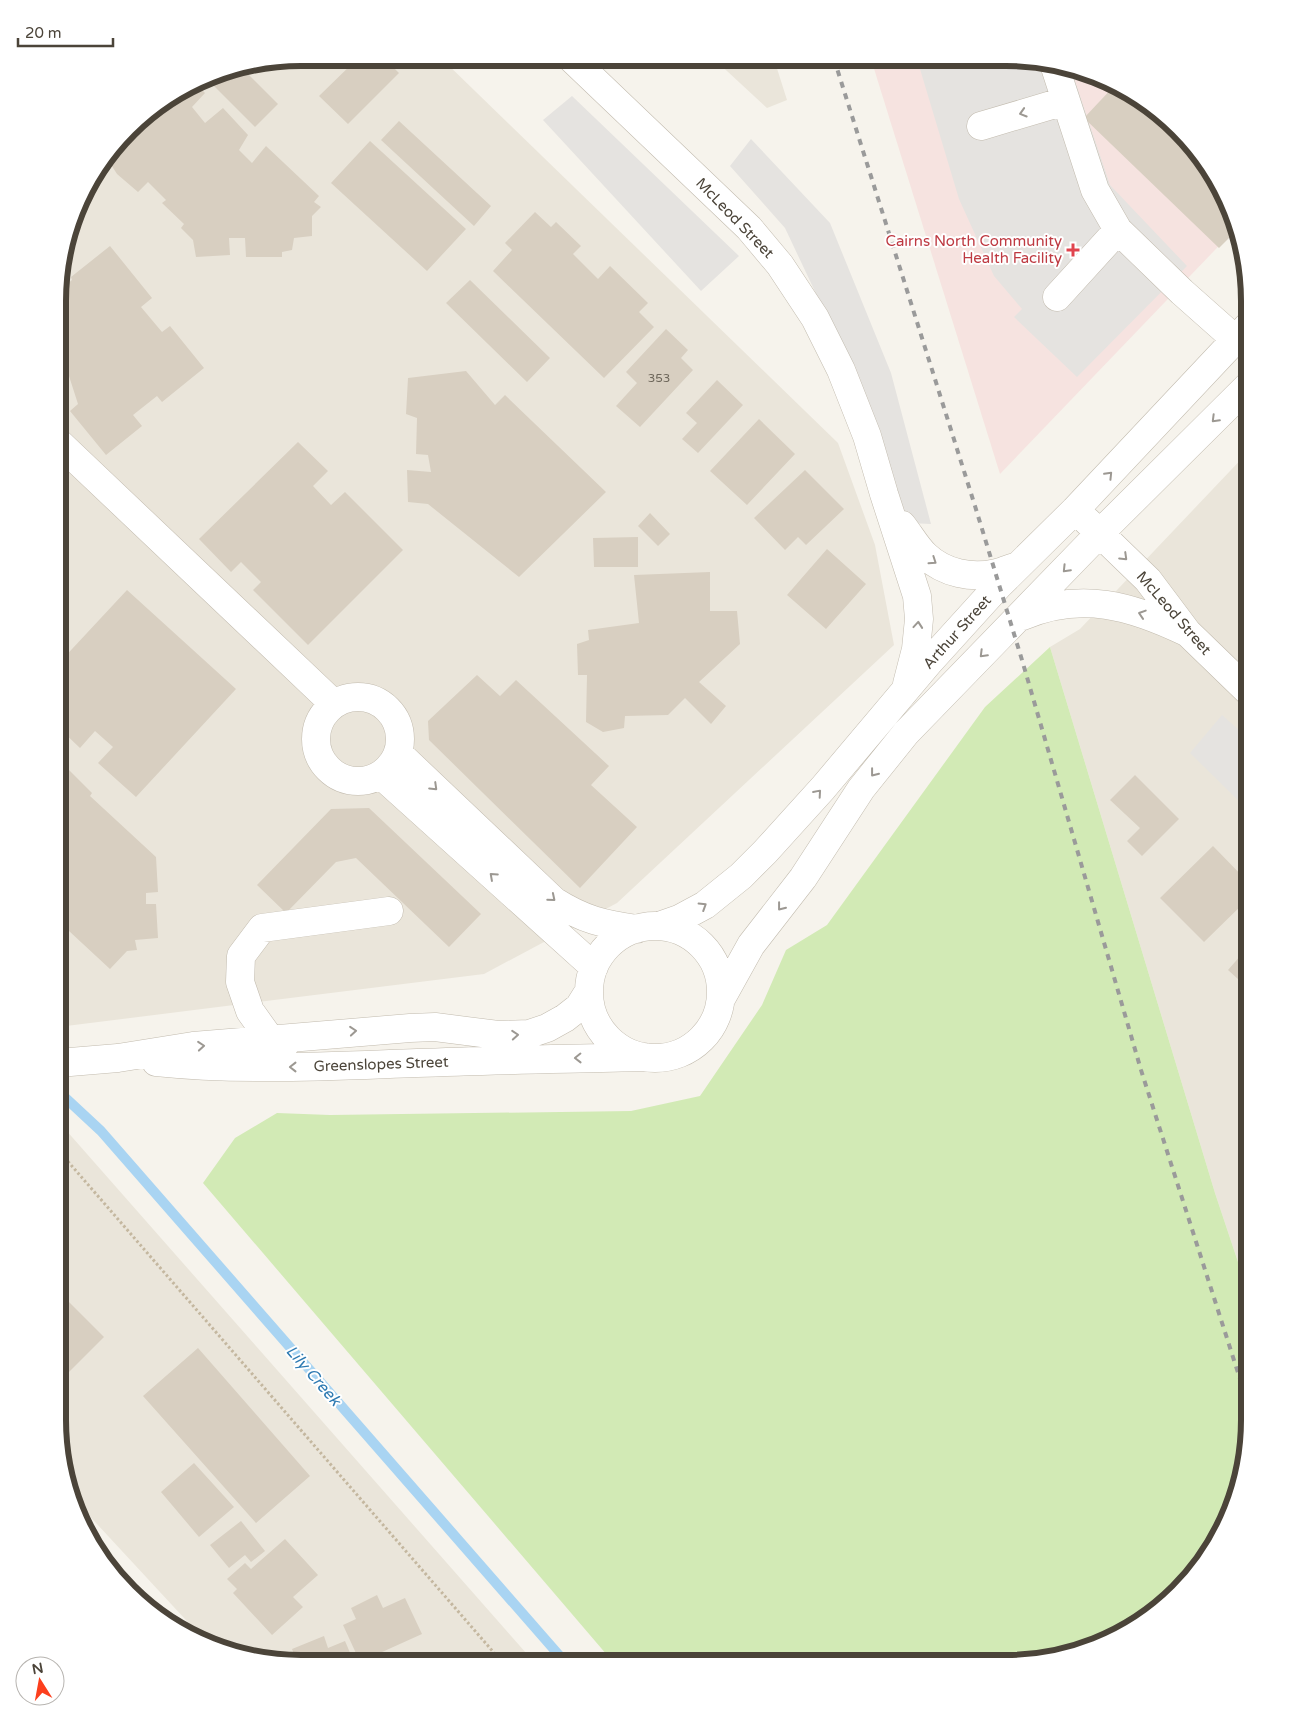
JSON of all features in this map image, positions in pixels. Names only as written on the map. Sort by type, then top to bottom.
[{"type":"street","name":"McLeod Street","points":[[579,66],[749,228],[780,265],[814,318],[841,370],[867,436],[917,596],[919,619],[916,649],[905,690]]},
{"type":"street","points":[[1056,72],[1095,190],[1118,230],[1182,292],[1241,331]]},
{"type":"street","points":[[982,126],[1065,101]]},
{"type":"street","points":[[1057,297],[1118,230]]},
{"type":"street","name":"Arthur Street","points":[[648,928],[679,919],[705,905],[741,876],[792,823],[905,690],[998,586],[1075,510],[1241,333]]},
{"type":"street","name":"Arthur Street","points":[[721,999],[751,945],[802,878],[861,789],[883,761],[929,708],[1241,394]]},
{"type":"street","points":[[66,450],[334,704]]},
{"type":"street","name":"McLeod Street","points":[[884,494],[902,525],[924,555],[934,563],[954,572],[974,575],[995,574],[1020,565]]},
{"type":"street","name":"McLeod Street","points":[[1075,510],[1148,580],[1187,632],[1241,684]]},
{"type":"street","points":[[1017,619],[1042,608],[1088,602],[1122,608],[1166,622],[1187,632]]},
{"type":"street","points":[[360,696],[372,699],[394,715],[399,727],[401,740],[398,753],[392,765],[381,774],[368,780],[353,780],[339,777],[327,768],[319,756],[316,741],[317,727],[324,714],[334,704],[347,698],[360,696]]},
{"type":"street","points":[[398,753],[554,901],[576,915],[605,924],[648,928],[679,931],[698,942],[708,953],[720,978],[721,999],[716,1020],[703,1038],[686,1051],[666,1057],[644,1057],[626,1052],[610,1041],[598,1027],[591,1009],[591,979],[601,954],[623,934],[648,928]]},
{"type":"street","points":[[381,774],[591,979]]},
{"type":"street","points":[[389,911],[262,928],[241,956],[240,982],[250,1011],[270,1039],[304,1046],[474,1060]]},
{"type":"street","name":"Greenslopes Street","points":[[66,1062],[118,1058],[194,1046],[360,1031],[426,1027],[498,1035],[529,1034],[547,1028],[565,1018],[579,1006],[591,979]]},
{"type":"street","name":"Greenslopes Street","points":[[118,1058],[202,1067],[312,1067],[474,1060],[644,1057]]},
{"type":"path","points":[[66,1159],[496,1655]]},
{"type":"shaded area","points":[[301,66],[449,66],[838,443],[875,545],[894,645],[617,903],[484,974],[66,1026],[66,301],[68,270],[74,240],[90,197],[106,171],[125,146],[146,125],[171,106],[197,90],[240,74],[270,68]]},
{"type":"shaded area","points":[[722,66],[776,66],[787,100],[767,108]]},
{"type":"shaded area","name":"Cairns North Community Health Facility","points":[[873,66],[1006,66],[1037,68],[1067,74],[1110,90],[1149,115],[1182,146],[1201,171],[1217,197],[1231,234],[1000,474]]},
{"type":"shaded area","points":[[919,66],[1006,66],[1037,68],[1067,74],[1073,76],[1110,185],[1187,266],[1077,377],[1014,317],[1022,309],[994,276],[959,199]]},
{"type":"shaded area","points":[[572,96],[739,256],[701,291],[543,120]]},
{"type":"shaded area","points":[[751,139],[830,223],[891,373],[931,524],[909,523],[854,374],[785,228],[730,166]]},
{"type":"shaded area","points":[[1241,459],[1241,1271],[1215,1193],[1050,647],[1080,629]]},
{"type":"shaded area","points":[[1222,715],[1241,732],[1241,803],[1190,753]]},
{"type":"shaded area","points":[[66,1130],[528,1655],[301,1655],[270,1653],[240,1647],[195,1630],[84,1510],[74,1481],[68,1451],[66,1420]]},
{"type":"green space","points":[[1050,647],[1215,1193],[1241,1271],[1241,1420],[1239,1451],[1233,1481],[1223,1510],[1217,1524],[1192,1563],[1161,1596],[1136,1615],[1110,1631],[1067,1647],[1037,1653],[1006,1655],[607,1655],[203,1183],[235,1138],[277,1113],[330,1115],[631,1111],[700,1096],[762,1005],[786,950],[827,925],[985,707]]},
{"type":"building","points":[[350,66],[392,66],[399,73],[348,124],[319,96]]},
{"type":"building","points":[[247,73],[278,104],[255,127],[212,84]]},
{"type":"building","points":[[200,88],[205,93],[192,107],[205,123],[223,108],[248,135],[239,150],[252,163],[266,146],[319,196],[314,202],[321,207],[312,216],[312,236],[294,238],[292,250],[282,252],[282,257],[246,257],[245,238],[229,238],[230,255],[196,257],[193,240],[181,228],[184,224],[162,203],[166,200],[148,182],[138,192],[117,174],[111,164],[135,135],[158,115]]},
{"type":"building","points":[[1110,90],[1149,115],[1172,135],[1201,171],[1217,197],[1231,236],[1219,248],[1084,118]]},
{"type":"building","points":[[399,121],[491,206],[474,226],[381,140]]},
{"type":"building","points":[[370,141],[466,229],[427,271],[331,183]]},
{"type":"building","points":[[535,212],[551,227],[556,222],[581,246],[573,254],[598,279],[610,266],[648,303],[639,312],[654,327],[604,378],[493,271],[512,250],[505,243]]},
{"type":"building","points":[[110,246],[152,298],[141,307],[162,332],[170,326],[204,368],[162,402],[157,396],[133,415],[142,426],[106,455],[70,411],[78,404],[69,376],[66,378],[66,301],[67,284],[72,280],[71,277]]},
{"type":"building","points":[[470,280],[550,358],[527,382],[446,303]]},
{"type":"building","points":[[666,329],[688,350],[681,358],[693,370],[640,427],[616,406],[637,383],[626,372]]},
{"type":"building","points":[[466,371],[495,405],[505,395],[606,492],[519,577],[428,504],[408,502],[407,470],[431,472],[428,455],[416,454],[417,418],[406,414],[408,378]]},
{"type":"building","points":[[717,380],[743,405],[698,453],[682,439],[697,423],[686,413]]},
{"type":"building","points":[[759,419],[795,454],[747,505],[710,471]]},
{"type":"building","points":[[298,442],[328,471],[313,486],[331,505],[345,492],[403,550],[308,645],[253,590],[261,582],[241,562],[231,572],[199,539]]},
{"type":"building","points":[[805,470],[844,509],[806,545],[798,537],[785,550],[754,518]]},
{"type":"building","points":[[650,513],[670,534],[658,546],[638,526]]},
{"type":"building","points":[[638,537],[638,567],[594,567],[593,538]]},
{"type":"building","points":[[827,549],[866,584],[826,629],[787,595]]},
{"type":"building","points":[[710,572],[710,611],[737,611],[740,644],[699,682],[726,706],[711,724],[685,698],[668,715],[625,716],[624,728],[603,732],[586,722],[587,675],[578,675],[577,644],[589,640],[588,630],[639,623],[634,575]]},
{"type":"building","points":[[127,590],[236,689],[136,797],[98,763],[113,747],[95,731],[80,748],[66,735],[66,655]]},
{"type":"building","points":[[477,675],[500,696],[516,680],[609,766],[591,785],[637,827],[580,888],[429,740],[428,721]]},
{"type":"building","points":[[66,767],[92,793],[90,796],[156,857],[158,892],[146,893],[146,904],[156,904],[158,938],[135,940],[137,950],[127,951],[110,969],[69,931],[66,934]]},
{"type":"building","points":[[1135,775],[1179,819],[1142,856],[1127,841],[1140,828],[1110,800]]},
{"type":"building","points":[[369,808],[481,914],[449,947],[356,858],[336,862],[286,913],[257,885],[331,809]]},
{"type":"building","points":[[1213,846],[1241,875],[1241,906],[1204,942],[1160,898]]},
{"type":"building","points":[[1241,955],[1241,982],[1228,970]]},
{"type":"building","points":[[66,1299],[104,1337],[66,1375]]},
{"type":"building","points":[[198,1348],[310,1476],[256,1523],[143,1396]]},
{"type":"building","points":[[194,1463],[234,1507],[199,1537],[161,1492]]},
{"type":"building","points":[[241,1521],[265,1551],[251,1562],[245,1555],[229,1568],[210,1545]]},
{"type":"building","points":[[285,1539],[318,1575],[293,1597],[303,1607],[272,1635],[233,1593],[237,1589],[227,1579],[245,1563],[251,1569]]},
{"type":"building","points":[[377,1595],[383,1608],[405,1598],[422,1634],[376,1655],[357,1655],[343,1625],[356,1619],[351,1608]]},
{"type":"building","points":[[324,1636],[328,1648],[345,1641],[351,1655],[294,1655],[292,1649]]},
{"type":"waterway","name":"Lily Creek","points":[[66,1098],[101,1131],[559,1655]]},
{"type":"railway","points":[[836,66],[1022,660],[1141,1070],[1241,1382]]},
{"type":"place","name":"Cairns North Community Health Facility","points":[[1073,250]]}]
